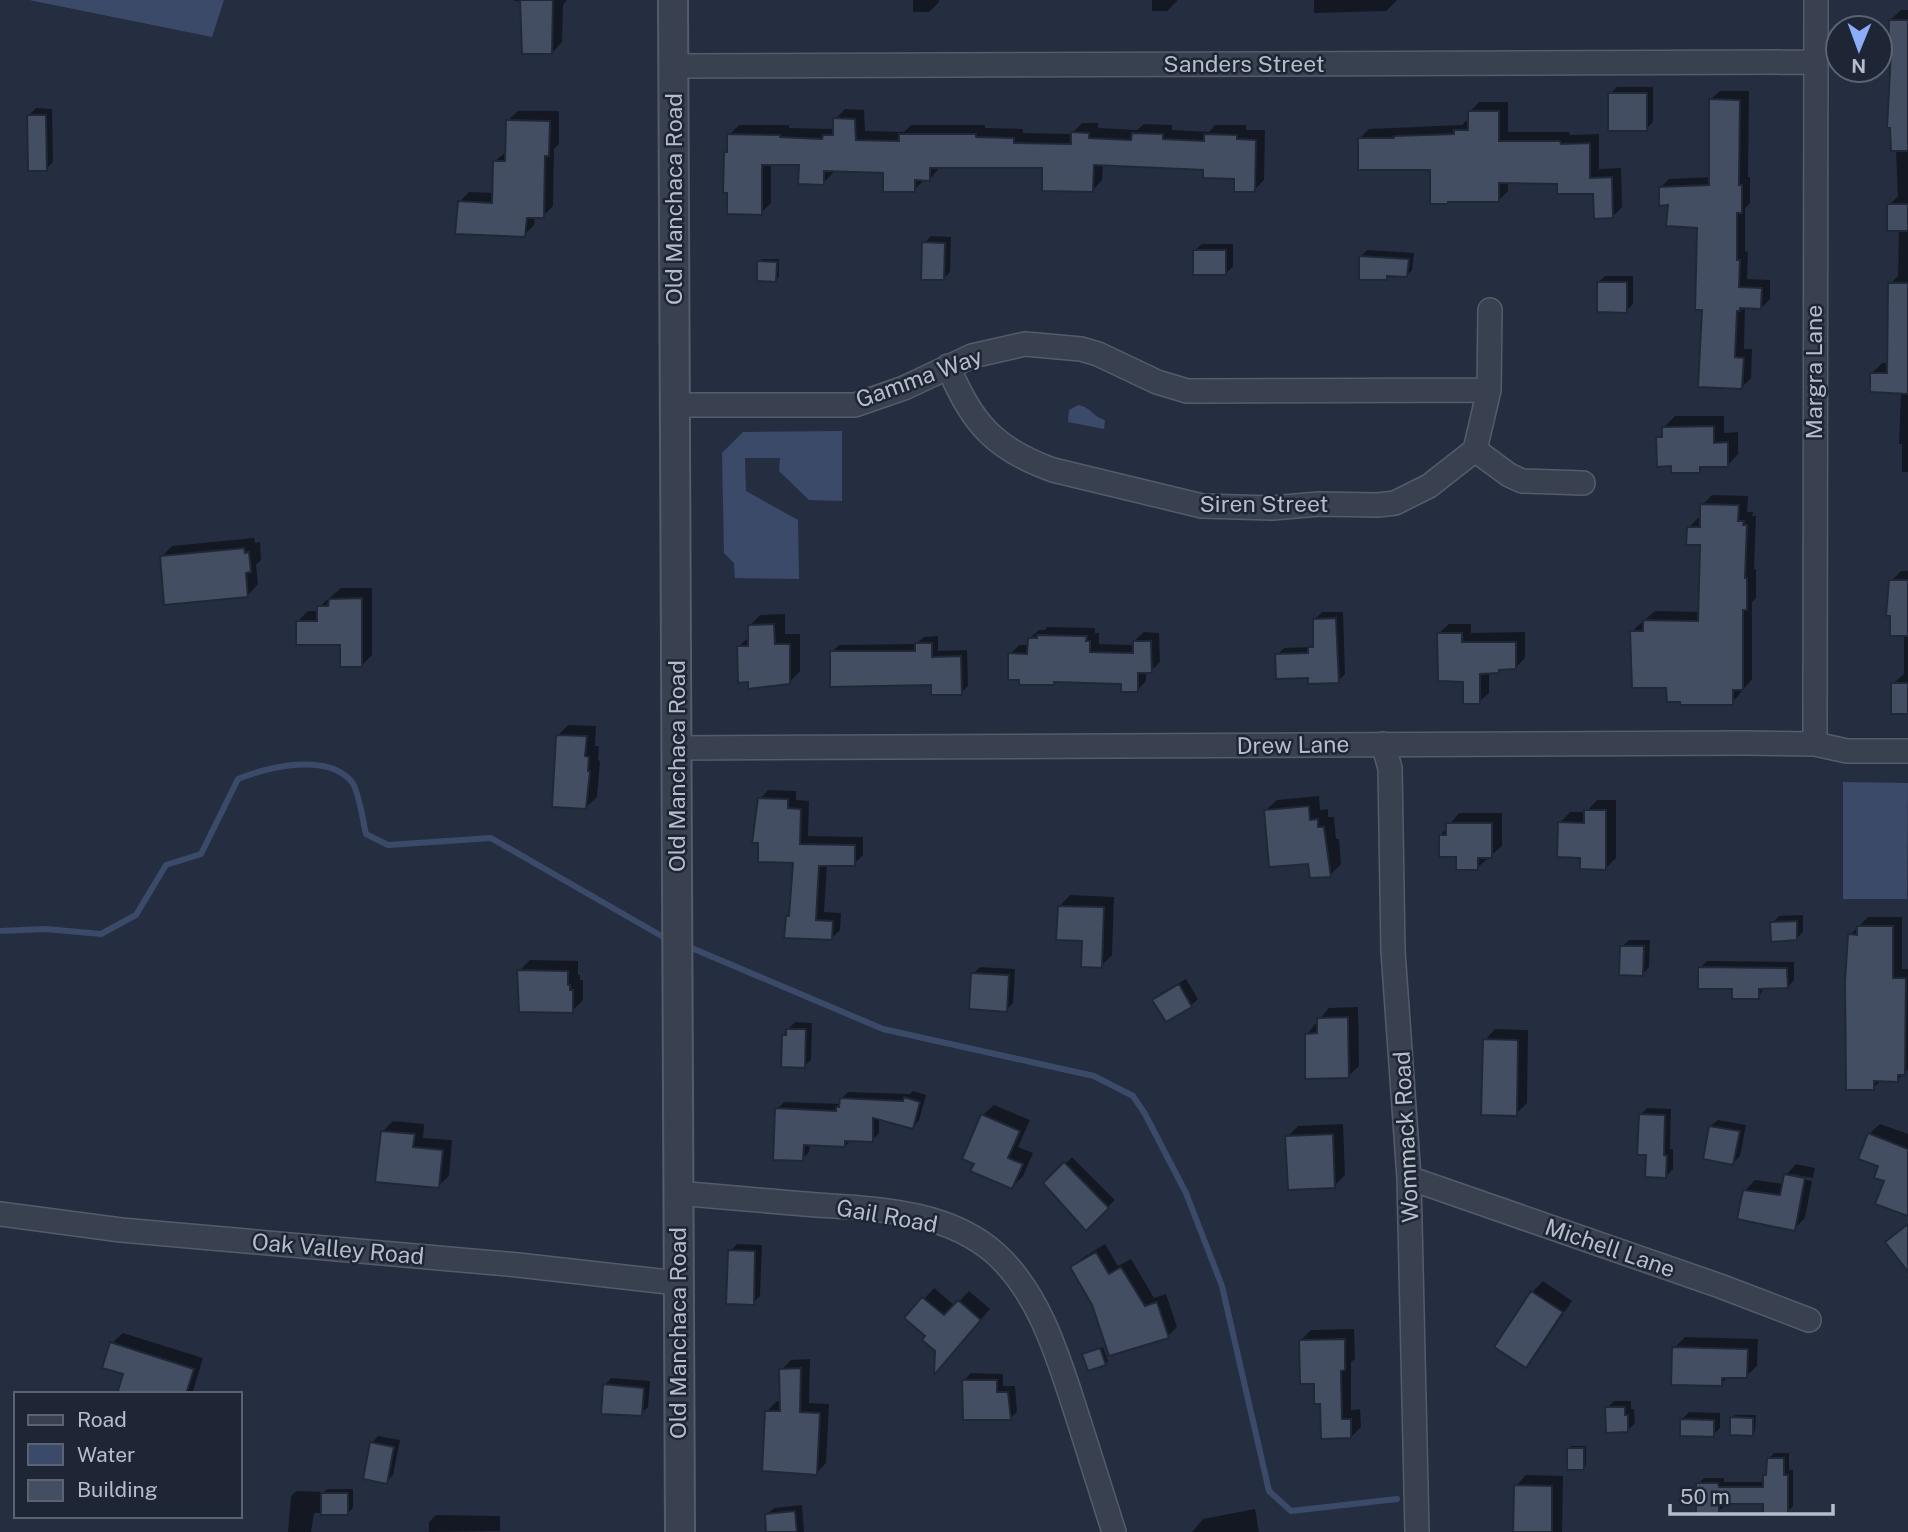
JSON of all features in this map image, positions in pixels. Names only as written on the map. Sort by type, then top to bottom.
[{"type":"street","name":"Old Manchaca Road","points":[[673,0],[680,1532]]},
{"type":"street","name":"Margra Lane","points":[[1815,744],[1816,0]]},
{"type":"street","name":"Sanders Street","points":[[674,66],[1815,62]]},
{"type":"street","points":[[1490,310],[1489,390],[1475,450],[1509,475],[1522,481],[1583,483]]},
{"type":"street","name":"Gamma Way","points":[[676,405],[856,405],[904,388],[972,356],[1025,344],[1053,345],[1098,354],[1157,382],[1187,391],[1489,390]]},
{"type":"street","name":"Siren Street","points":[[948,366],[971,413],[994,439],[1011,451],[1053,470],[1202,506],[1272,508],[1395,503],[1429,486],[1475,450]]},
{"type":"street","name":"Wommack Road","points":[[1383,744],[1390,768],[1393,951],[1409,1178],[1417,1532]]},
{"type":"street","name":"Drew Lane","points":[[677,748],[1815,744],[1847,751],[1908,751]]},
{"type":"street","name":"Michell Lane","points":[[1409,1178],[1720,1286],[1809,1320]]},
{"type":"street","name":"Gail Road","points":[[677,1194],[878,1210],[916,1216],[943,1223],[995,1254],[1014,1273],[1046,1327],[1114,1532]]},
{"type":"street","name":"Oak Valley Road","points":[[0,1214],[121,1230],[518,1265],[677,1283]]},
{"type":"water","points":[[29,0],[224,0],[212,37]]},
{"type":"water","points":[[1078,405],[1105,420],[1104,429],[1068,422],[1069,410]]},
{"type":"water","points":[[842,431],[842,501],[809,500],[779,471],[780,458],[745,458],[746,491],[798,520],[799,579],[735,578],[734,563],[724,553],[722,453],[743,432]]},
{"type":"water","points":[[1843,782],[1908,783],[1907,899],[1843,899]]},
{"type":"building","points":[[520,0],[553,0],[552,54],[522,54]]},
{"type":"building","points":[[1894,20],[1908,20],[1908,151],[1891,151],[1890,128],[1887,128],[1889,84],[1894,84]]},
{"type":"building","points":[[1608,93],[1647,93],[1647,131],[1608,131]]},
{"type":"building","points":[[1709,99],[1740,100],[1739,185],[1742,185],[1742,213],[1737,213],[1739,287],[1762,288],[1761,309],[1740,308],[1740,311],[1737,311],[1735,357],[1744,358],[1742,389],[1698,387],[1702,310],[1695,310],[1697,228],[1666,226],[1668,205],[1659,206],[1659,187],[1709,185]]},
{"type":"building","points":[[1468,111],[1499,111],[1499,141],[1590,143],[1590,178],[1612,177],[1613,218],[1594,219],[1593,194],[1557,194],[1557,184],[1499,183],[1499,202],[1430,204],[1430,170],[1358,170],[1358,138],[1454,134],[1454,130],[1468,130]]},
{"type":"building","points":[[27,115],[46,115],[47,171],[28,171]]},
{"type":"building","points":[[833,118],[855,119],[856,140],[899,141],[899,134],[976,134],[976,137],[1014,138],[1014,143],[1071,144],[1071,132],[1089,133],[1089,138],[1131,140],[1132,133],[1163,134],[1163,139],[1204,141],[1204,134],[1237,135],[1237,139],[1256,140],[1255,192],[1234,192],[1234,179],[1203,178],[1203,170],[1094,165],[1093,192],[1042,191],[1042,168],[930,168],[930,181],[915,180],[915,192],[883,192],[883,173],[824,171],[824,185],[798,184],[799,165],[762,165],[762,215],[727,214],[727,193],[723,193],[727,134],[822,139],[823,135],[833,135]]},
{"type":"building","points":[[506,120],[550,121],[549,156],[545,156],[544,218],[527,218],[525,237],[455,234],[458,201],[492,203],[493,161],[505,161]]},
{"type":"building","points":[[1887,204],[1908,204],[1908,231],[1887,231]]},
{"type":"building","points":[[922,242],[945,243],[944,280],[921,280]]},
{"type":"building","points":[[1193,250],[1226,250],[1226,275],[1193,275]]},
{"type":"building","points":[[1359,256],[1409,259],[1407,277],[1387,276],[1387,280],[1359,280]]},
{"type":"building","points":[[757,261],[777,262],[776,282],[757,281]]},
{"type":"building","points":[[1597,282],[1627,282],[1627,313],[1597,312]]},
{"type":"building","points":[[1888,283],[1908,283],[1908,394],[1870,392],[1870,373],[1887,373]]},
{"type":"building","points":[[1714,426],[1714,443],[1728,442],[1728,467],[1700,467],[1700,473],[1671,473],[1671,466],[1657,467],[1656,437],[1662,437],[1662,427]]},
{"type":"building","points":[[1700,504],[1739,505],[1738,521],[1744,521],[1743,525],[1747,525],[1743,690],[1733,690],[1733,705],[1680,705],[1680,702],[1667,702],[1666,688],[1632,688],[1630,631],[1643,631],[1643,620],[1698,621],[1700,545],[1686,545],[1687,527],[1700,527]]},
{"type":"building","points":[[244,548],[245,553],[249,552],[251,572],[246,573],[248,597],[164,605],[160,556]]},
{"type":"building","points":[[1889,580],[1908,580],[1908,636],[1890,636],[1890,616],[1886,616]]},
{"type":"building","points":[[362,598],[362,667],[340,667],[340,645],[296,645],[296,621],[317,621],[317,606],[328,606],[329,599]]},
{"type":"building","points":[[1336,618],[1339,683],[1308,684],[1308,678],[1276,679],[1275,654],[1308,653],[1308,647],[1313,647],[1313,619]]},
{"type":"building","points":[[774,624],[775,644],[790,644],[790,684],[748,689],[748,682],[738,683],[737,646],[748,646],[748,625]]},
{"type":"building","points":[[1437,633],[1462,633],[1462,642],[1516,642],[1516,669],[1480,674],[1480,704],[1463,704],[1463,682],[1438,681]]},
{"type":"building","points":[[1037,635],[1087,636],[1090,652],[1133,653],[1133,641],[1151,641],[1152,673],[1138,673],[1138,692],[1121,692],[1121,684],[1054,682],[1054,685],[1019,685],[1019,680],[1008,680],[1008,653],[1027,654],[1028,638],[1037,638]]},
{"type":"building","points":[[915,643],[932,643],[932,657],[961,656],[962,695],[931,695],[931,685],[830,687],[830,651],[915,651]]},
{"type":"building","points":[[1891,683],[1908,683],[1908,714],[1891,714]]},
{"type":"building","points":[[556,735],[587,736],[585,756],[589,757],[590,771],[586,809],[552,807]]},
{"type":"building","points":[[758,798],[788,799],[788,808],[801,809],[800,844],[855,845],[855,866],[819,866],[816,920],[833,921],[832,940],[784,938],[786,916],[789,916],[793,863],[758,862],[758,843],[752,843]]},
{"type":"building","points":[[1309,806],[1310,820],[1318,819],[1318,827],[1324,827],[1331,877],[1310,878],[1308,864],[1269,867],[1264,810]]},
{"type":"building","points":[[1584,810],[1606,810],[1606,870],[1580,869],[1580,858],[1557,857],[1558,822],[1584,823]]},
{"type":"building","points":[[1446,823],[1492,823],[1492,858],[1478,858],[1478,870],[1456,870],[1456,857],[1439,857],[1439,835],[1446,835]]},
{"type":"building","points":[[1058,906],[1104,907],[1102,968],[1081,967],[1082,941],[1056,940]]},
{"type":"building","points":[[1797,921],[1797,940],[1771,942],[1770,922]]},
{"type":"building","points":[[1857,926],[1893,926],[1893,978],[1906,978],[1905,1075],[1898,1075],[1898,1082],[1874,1081],[1874,1090],[1846,1090],[1845,982],[1848,934],[1857,935]]},
{"type":"building","points":[[1620,946],[1644,946],[1643,976],[1619,975]]},
{"type":"building","points":[[1698,967],[1787,968],[1788,988],[1759,989],[1759,999],[1732,999],[1732,989],[1698,989]]},
{"type":"building","points":[[517,970],[568,971],[568,985],[570,990],[573,990],[573,1013],[519,1012]]},
{"type":"building","points":[[971,973],[1009,975],[1007,1012],[969,1009]]},
{"type":"building","points":[[1179,984],[1192,1007],[1166,1022],[1152,1000]]},
{"type":"building","points":[[1348,1017],[1349,1078],[1305,1079],[1305,1034],[1317,1033],[1317,1018]]},
{"type":"building","points":[[786,1029],[806,1029],[805,1068],[781,1067],[782,1035],[786,1035]]},
{"type":"building","points":[[1483,1039],[1518,1040],[1517,1116],[1481,1115]]},
{"type":"building","points":[[904,1097],[920,1102],[913,1129],[873,1118],[873,1142],[845,1141],[845,1147],[804,1145],[803,1161],[773,1160],[775,1108],[836,1111],[840,1098],[903,1101]]},
{"type":"building","points":[[981,1114],[1020,1131],[1008,1158],[1023,1164],[1012,1189],[970,1171],[974,1164],[962,1159]]},
{"type":"building","points":[[1639,1114],[1665,1115],[1666,1178],[1645,1177],[1646,1155],[1637,1155]]},
{"type":"building","points":[[1709,1126],[1740,1131],[1733,1165],[1703,1159]]},
{"type":"building","points":[[381,1131],[415,1134],[413,1147],[443,1150],[439,1188],[375,1182]]},
{"type":"building","points":[[1868,1133],[1908,1149],[1908,1216],[1875,1204],[1884,1181],[1874,1178],[1878,1166],[1858,1159]]},
{"type":"building","points":[[1333,1134],[1335,1188],[1288,1190],[1285,1136]]},
{"type":"building","points":[[1064,1162],[1109,1208],[1086,1231],[1043,1183]]},
{"type":"building","points":[[1784,1174],[1805,1178],[1795,1231],[1737,1219],[1743,1190],[1780,1195]]},
{"type":"building","points":[[1908,1224],[1908,1272],[1885,1242]]},
{"type":"building","points":[[728,1250],[755,1251],[754,1305],[726,1304]]},
{"type":"building","points":[[1096,1252],[1109,1274],[1121,1267],[1145,1306],[1157,1302],[1169,1338],[1109,1356],[1092,1305],[1070,1267]]},
{"type":"building","points":[[1531,1291],[1563,1312],[1526,1368],[1494,1347]]},
{"type":"building","points":[[922,1297],[944,1315],[958,1300],[981,1320],[934,1375],[935,1351],[922,1340],[925,1336],[904,1318]]},
{"type":"building","points":[[1345,1339],[1345,1370],[1341,1371],[1342,1419],[1351,1419],[1351,1438],[1321,1439],[1320,1404],[1314,1404],[1314,1384],[1300,1384],[1299,1340]]},
{"type":"building","points":[[110,1342],[194,1369],[187,1392],[118,1392],[123,1374],[102,1368]]},
{"type":"building","points":[[1672,1347],[1748,1349],[1747,1378],[1722,1378],[1722,1386],[1671,1385]]},
{"type":"building","points":[[1100,1348],[1106,1365],[1088,1371],[1082,1354]]},
{"type":"building","points":[[801,1368],[800,1412],[820,1413],[817,1475],[762,1471],[765,1411],[780,1411],[779,1369]]},
{"type":"building","points":[[962,1380],[997,1380],[997,1392],[1008,1392],[1011,1420],[963,1420]]},
{"type":"building","points":[[603,1384],[644,1388],[642,1416],[601,1414]]},
{"type":"building","points":[[1605,1407],[1625,1407],[1628,1432],[1606,1433]]},
{"type":"building","points":[[1730,1417],[1753,1418],[1753,1436],[1730,1435]]},
{"type":"building","points":[[1680,1419],[1714,1420],[1714,1437],[1680,1436]]},
{"type":"building","points":[[370,1442],[394,1447],[387,1484],[363,1479]]},
{"type":"building","points":[[1567,1448],[1584,1448],[1584,1470],[1567,1470]]},
{"type":"building","points":[[1767,1458],[1784,1458],[1784,1475],[1788,1475],[1788,1514],[1763,1514],[1763,1504],[1719,1504],[1719,1513],[1696,1514],[1696,1483],[1718,1483],[1719,1487],[1763,1487]]},
{"type":"building","points":[[1514,1485],[1552,1486],[1552,1532],[1513,1532]]},
{"type":"building","points":[[321,1493],[348,1493],[348,1515],[321,1515]]},
{"type":"building","points":[[795,1511],[797,1532],[766,1532],[765,1514]]},
{"type":"waterway","points":[[0,931],[46,929],[101,934],[136,915],[166,865],[201,854],[238,779],[281,767],[313,765],[328,767],[352,782],[359,799],[366,834],[388,845],[491,838],[665,938]]},
{"type":"waterway","points":[[694,949],[883,1029],[1094,1076],[1133,1096],[1186,1193],[1222,1286],[1269,1491],[1291,1511],[1397,1499]]}]
